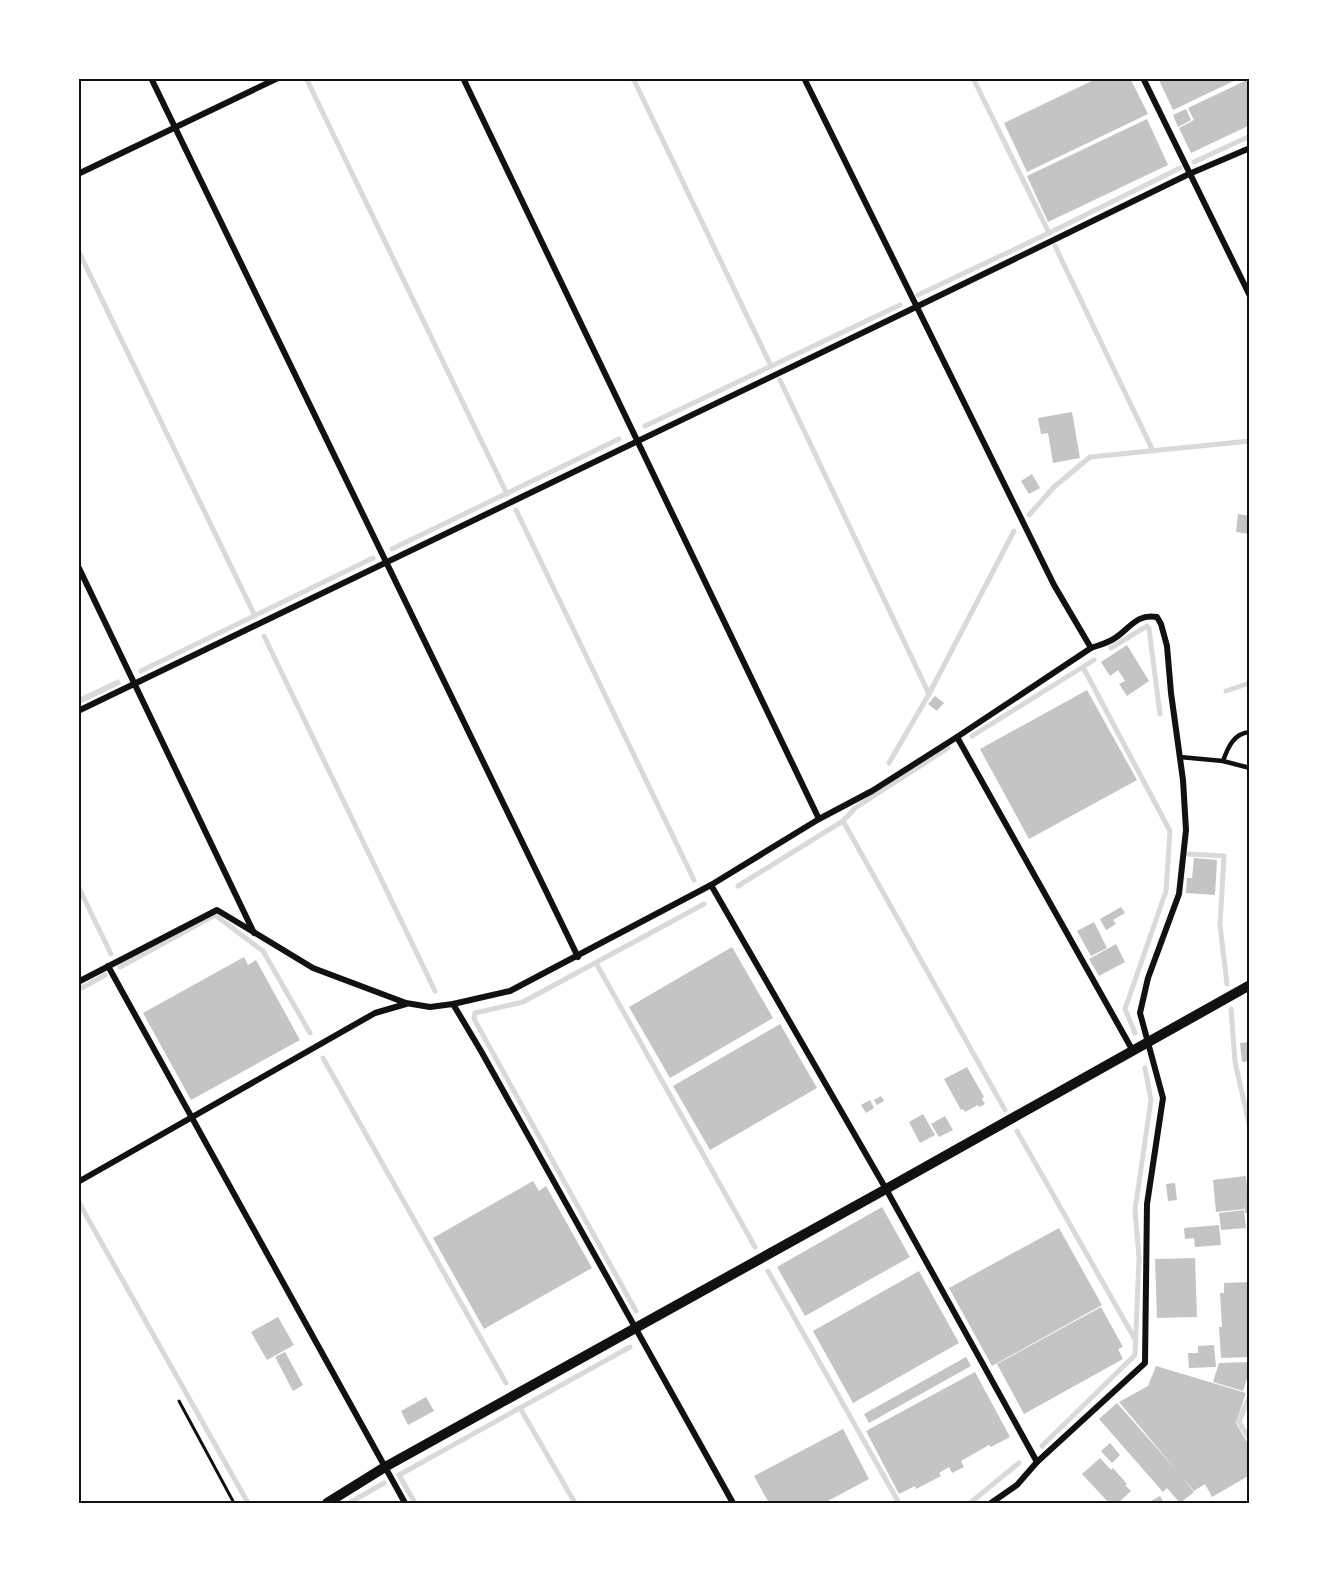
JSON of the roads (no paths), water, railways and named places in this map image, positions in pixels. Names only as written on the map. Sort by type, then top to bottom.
[{"type":"street","points":[[151,78],[578,957]]},
{"type":"street","points":[[78,174],[278,78]]},
{"type":"street","points":[[463,78],[819,819]]},
{"type":"street","points":[[804,78],[1054,585],[1091,648]]},
{"type":"street","points":[[1143,78],[1250,296]]},
{"type":"street","points":[[78,711],[1189,174],[1250,147]]},
{"type":"street","points":[[78,566],[255,933]]},
{"type":"street","points":[[78,982],[217,910],[313,968],[406,1004],[430,1007],[510,991],[711,885],[819,819],[872,791],[1091,648],[1115,638],[1131,624],[1149,615],[1157,617],[1167,646],[1183,780],[1186,830],[1179,894],[1148,978],[1140,1013],[1162,1098],[1147,1204],[1145,1363],[1037,1462],[1017,1485],[992,1503]]},
{"type":"street","points":[[957,737],[1133,1051]]},
{"type":"street","points":[[711,885],[886,1189],[1037,1462]]},
{"type":"street","points":[[108,966],[405,1503]]},
{"type":"street","points":[[327,1503],[385,1467],[1250,985]]},
{"type":"street","points":[[78,1182],[375,1013],[406,1004]]},
{"type":"street","points":[[453,1004],[733,1503]]},
{"type":"lane","points":[[1223,760],[1228,747],[1235,738],[1243,732],[1250,732]]},
{"type":"lane","points":[[1180,757],[1223,760],[1250,768]]},
{"type":"waterway","points":[[306,78],[507,494]]},
{"type":"waterway","points":[[633,78],[771,366]]},
{"type":"waterway","points":[[973,78],[1049,233]]},
{"type":"waterway","points":[[1194,162],[1250,136]]},
{"type":"waterway","points":[[918,295],[1180,168]]},
{"type":"waterway","points":[[1055,246],[1153,451]]},
{"type":"waterway","points":[[78,250],[255,616]]},
{"type":"waterway","points":[[645,426],[900,305]]},
{"type":"waterway","points":[[780,380],[929,694]]},
{"type":"waterway","points":[[392,549],[619,439]]},
{"type":"waterway","points":[[1029,515],[1054,487],[1090,457],[1250,441]]},
{"type":"waterway","points":[[516,510],[694,880]]},
{"type":"waterway","points":[[889,763],[929,694],[1014,531]]},
{"type":"waterway","points":[[141,671],[373,558]]},
{"type":"waterway","points":[[1111,648],[1147,626],[1160,714]]},
{"type":"waterway","points":[[264,636],[435,991]]},
{"type":"waterway","points":[[972,736],[1094,660]]},
{"type":"waterway","points":[[1083,667],[1170,831],[1166,891],[1125,1009],[1135,1033]]},
{"type":"waterway","points":[[1226,691],[1250,683]]},
{"type":"waterway","points":[[738,886],[843,821],[855,808],[948,748]]},
{"type":"waterway","points":[[843,821],[1005,1110]]},
{"type":"waterway","points":[[1188,854],[1224,856],[1220,925],[1227,984]]},
{"type":"waterway","points":[[78,886],[111,954]]},
{"type":"waterway","points":[[636,1311],[474,1019],[475,1013],[523,1002],[704,904]]},
{"type":"waterway","points":[[120,967],[215,915],[263,951],[310,1033]]},
{"type":"waterway","points":[[596,963],[755,1247]]},
{"type":"waterway","points":[[78,990],[105,975]]},
{"type":"waterway","points":[[1231,1009],[1235,1062],[1250,1128]]},
{"type":"waterway","points":[[323,1058],[506,1383]]},
{"type":"waterway","points":[[1042,1446],[1135,1355],[1139,1258],[1135,1210],[1151,1100],[1145,1068]]},
{"type":"waterway","points":[[1017,1131],[1136,1341]]},
{"type":"waterway","points":[[78,1201],[248,1503]]},
{"type":"waterway","points":[[768,1271],[899,1503]]},
{"type":"waterway","points":[[415,1503],[399,1475],[630,1347]]},
{"type":"waterway","points":[[1250,1395],[1239,1422],[1250,1440]]},
{"type":"waterway","points":[[520,1408],[575,1503]]},
{"type":"waterway","points":[[970,1503],[1019,1463]]},
{"type":"waterway","points":[[349,1503],[384,1483]]}]
